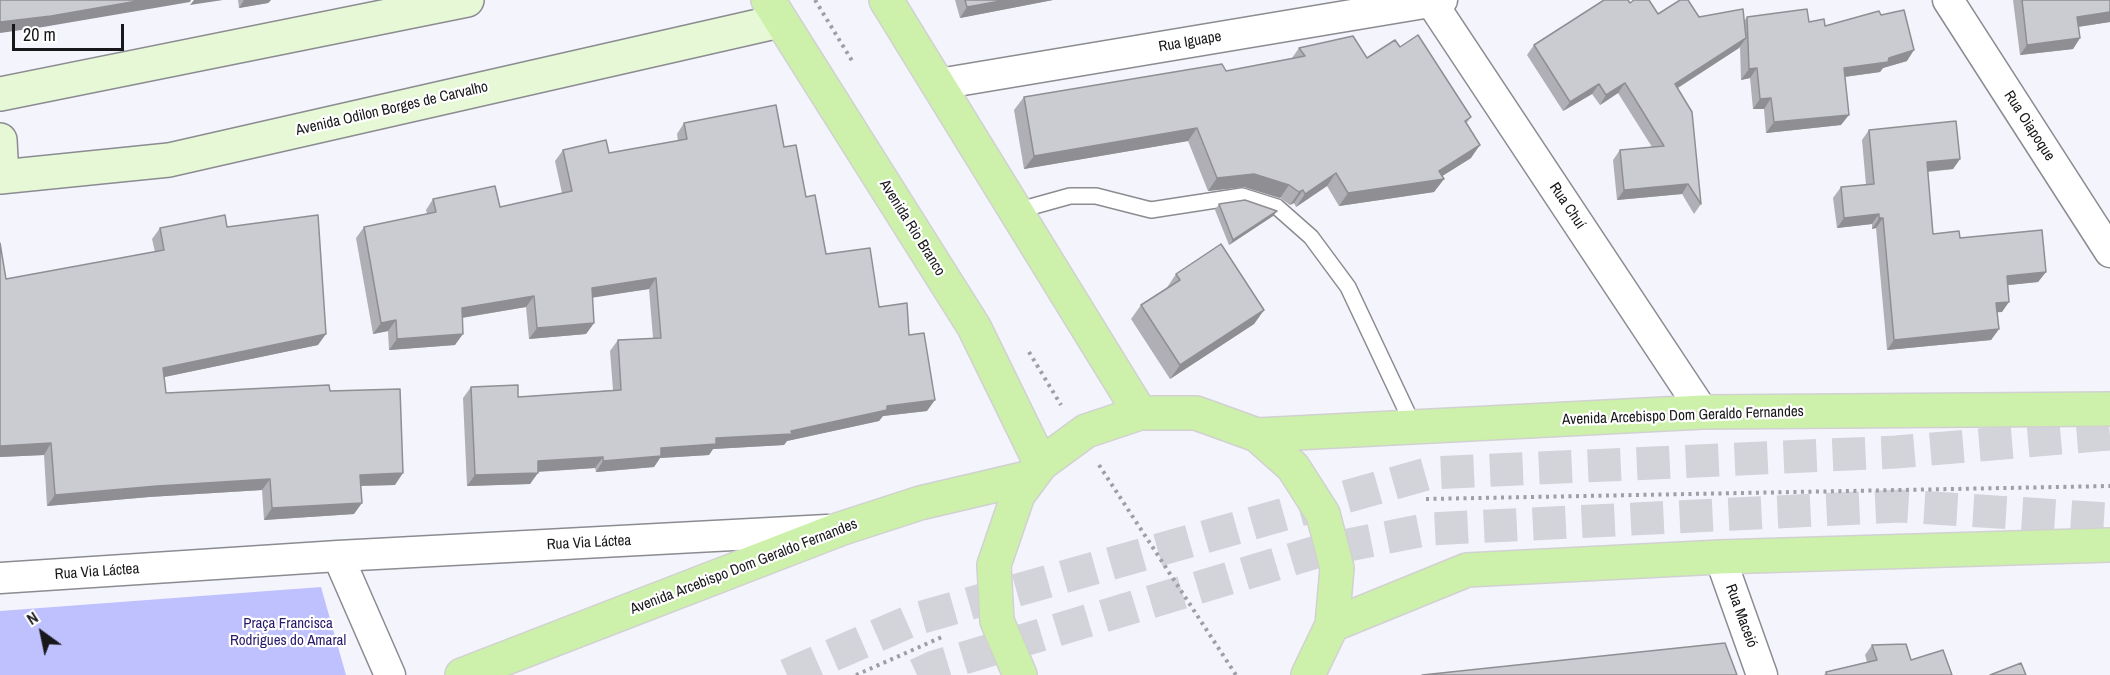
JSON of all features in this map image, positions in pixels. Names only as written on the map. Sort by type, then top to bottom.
[{"type":"main road","points":[[886,0],[1140,413]]},
{"type":"main road","name":"Avenida Rio Branco","points":[[774,10],[974,327],[1036,471]]},
{"type":"main road","name":"Avenida Arcebispo Dom Geraldo Fernandes","points":[[1257,435],[1703,412],[2110,409]]},
{"type":"main road","points":[[1020,675],[997,621],[994,565],[1018,495],[1036,471],[1080,435],[1140,413],[1196,413],[1257,435],[1293,467],[1323,514],[1337,568],[1332,625],[1308,675]]},
{"type":"main road","name":"Avenida Arcebispo Dom Geraldo Fernandes","points":[[462,675],[840,530],[920,503],[1036,471]]},
{"type":"main road","points":[[1332,625],[1467,570],[1720,557],[2110,545]]},
{"type":"street","points":[[0,94],[467,0]]},
{"type":"street","name":"Rua Oiapoque","points":[[1948,0],[2110,252]]},
{"type":"street","name":"Rua Iguape","points":[[939,84],[1434,1]]},
{"type":"street","name":"Rua Chuí","points":[[1434,1],[1703,412]]},
{"type":"street","name":"Avenida Odilon Borges de Carvalho","points":[[1,177],[169,160],[774,10]]},
{"type":"street","points":[[0,140],[1,177]]},
{"type":"street","name":"Rua Via Láctea","points":[[0,578],[338,556],[840,530]]},
{"type":"street","points":[[338,556],[390,675]]},
{"type":"street","name":"Rua Maceió","points":[[1720,557],[1762,675]]},
{"type":"lane","points":[[1016,211],[1070,196],[1095,196],[1151,210],[1242,196],[1277,207],[1311,237],[1348,287],[1414,427]]},
{"type":"path","points":[[815,0],[858,71]]},
{"type":"path","points":[[1024,344],[1080,435],[1236,675]]},
{"type":"path","points":[[1426,499],[2110,486]]},
{"type":"path","points":[[856,675],[942,637]]},
{"type":"green space","name":"Praça Francisca Rodrigues do Amaral","points":[[321,587],[346,675],[0,675],[0,611]]},
{"type":"building","points":[[0,0],[143,0],[51,16],[0,22]]},
{"type":"building","points":[[965,0],[1006,0],[967,7]]},
{"type":"building","points":[[1604,0],[1628,0],[1630,3],[1634,0],[1649,0],[1658,14],[1680,0],[1688,0],[1699,17],[1743,9],[1746,38],[1675,84],[1692,112],[1701,204],[1688,184],[1624,190],[1620,150],[1664,146],[1625,83],[1606,95],[1599,84],[1570,102],[1534,45]]},
{"type":"building","points":[[2022,0],[2110,0],[2110,12],[2077,17],[2080,38],[2027,45]]},
{"type":"building","points":[[1807,9],[1809,22],[1824,19],[1825,26],[1879,11],[1881,15],[1904,10],[1914,50],[1889,58],[1888,62],[1844,68],[1849,115],[1774,122],[1771,98],[1760,99],[1757,68],[1749,69],[1747,17]]},
{"type":"building","points":[[1418,35],[1471,117],[1465,121],[1480,145],[1439,171],[1444,179],[1348,193],[1336,173],[1305,194],[1303,190],[1299,192],[1289,185],[1254,174],[1217,178],[1197,128],[1034,156],[1024,97],[1222,64],[1226,71],[1305,56],[1299,48],[1353,36],[1367,58],[1395,40],[1400,47]]},
{"type":"building","points":[[776,105],[784,147],[796,145],[806,197],[815,195],[826,254],[870,248],[879,307],[907,303],[909,335],[924,333],[935,400],[887,406],[887,410],[791,431],[792,434],[716,438],[716,444],[661,448],[661,456],[603,461],[603,457],[538,461],[538,473],[475,475],[471,387],[518,385],[518,397],[621,390],[618,340],[661,338],[656,278],[592,288],[594,323],[537,328],[534,296],[462,308],[463,334],[397,339],[396,320],[381,323],[364,227],[436,212],[433,199],[495,186],[500,207],[572,191],[563,150],[606,140],[609,153],[687,139],[684,123]]},
{"type":"building","points":[[1956,121],[1960,159],[1927,162],[1933,234],[1959,231],[1960,238],[2042,230],[2046,272],[2007,276],[2009,302],[1996,303],[1999,329],[1894,340],[1883,218],[1879,218],[1879,214],[1844,218],[1841,187],[1874,184],[1869,130]]},
{"type":"building","points":[[1245,200],[1277,211],[1233,240],[1219,204]]},
{"type":"building","points":[[225,215],[227,227],[318,215],[326,334],[163,368],[166,393],[329,385],[330,391],[400,389],[403,473],[360,475],[362,503],[272,508],[270,479],[55,495],[51,443],[0,446],[0,243],[6,279],[164,250],[160,228]]},
{"type":"building","points":[[1221,244],[1264,310],[1180,365],[1141,305],[1180,280],[1176,274]]},
{"type":"building","points":[[1725,643],[1737,675],[1422,675]]},
{"type":"building","points":[[1906,644],[1911,660],[1943,650],[1952,675],[1827,675],[1826,672],[1877,660],[1872,645]]},
{"type":"building","points":[[2021,663],[2026,675],[1990,675]]},
{"type":"tunnel","points":[[787,675],[915,619],[1430,473],[1896,452],[2110,434]]},
{"type":"tunnel","points":[[917,675],[934,667],[1323,550],[1429,529],[1899,506],[2110,519]]}]
